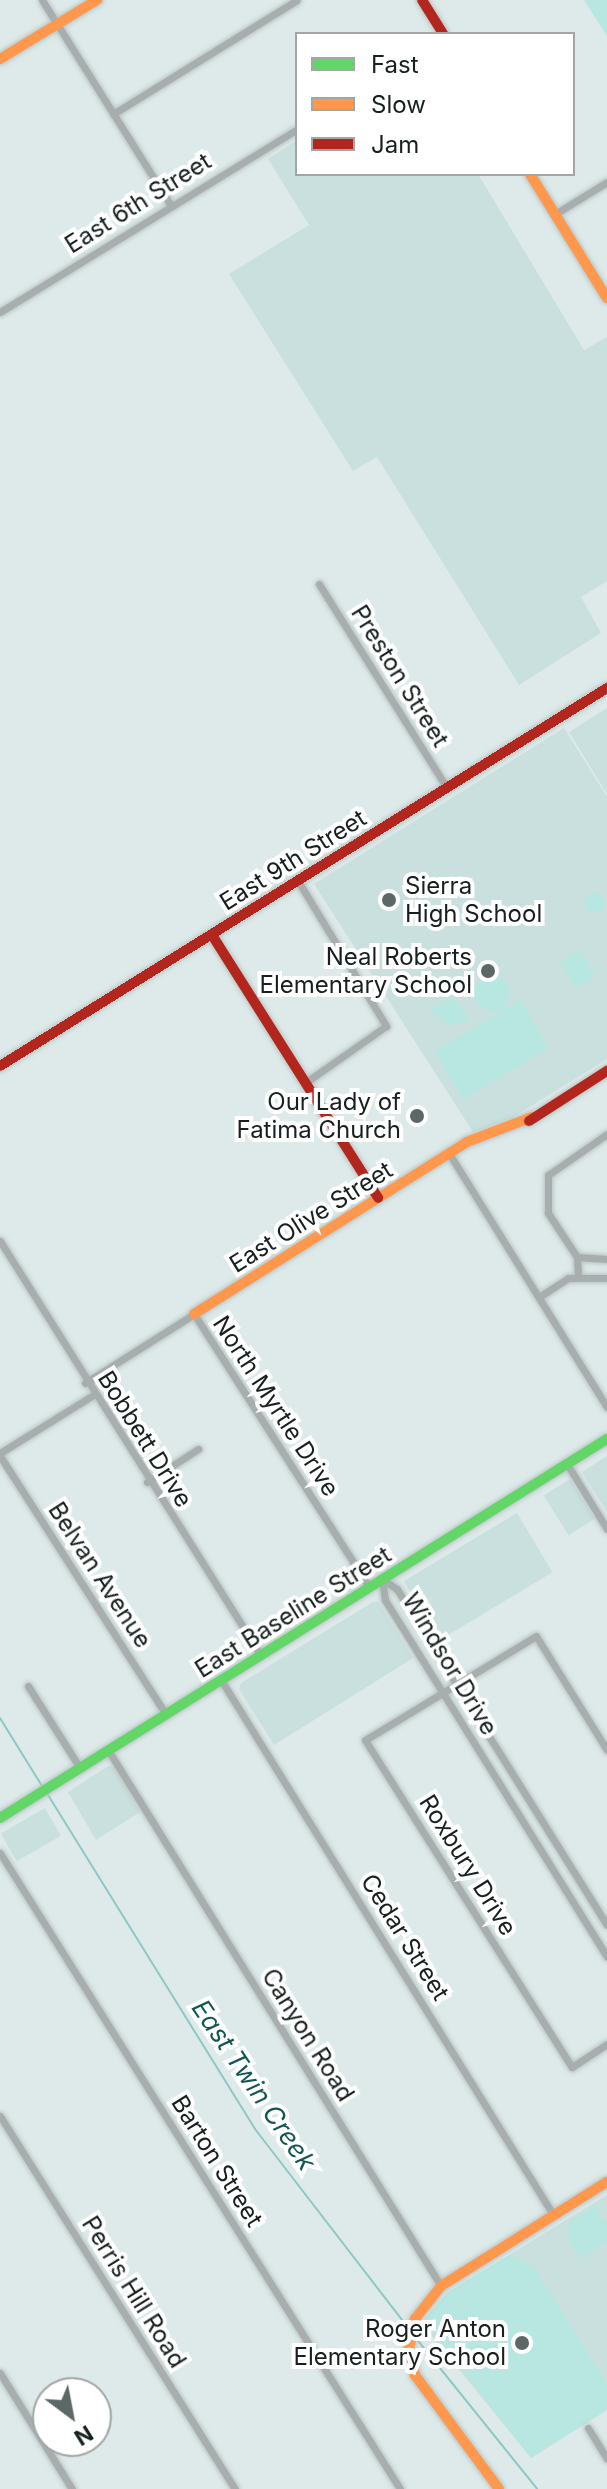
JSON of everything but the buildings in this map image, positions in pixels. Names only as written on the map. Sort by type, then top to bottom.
[{"type":"street","points":[[42,0],[171,206]]},
{"type":"street","points":[[0,59],[97,0]]},
{"type":"street","points":[[113,114],[297,0]]},
{"type":"street","points":[[422,0],[442,32]]},
{"type":"street","name":"East 6th Street","points":[[0,312],[295,130]]},
{"type":"street","points":[[531,176],[607,298]]},
{"type":"street","points":[[555,214],[607,182]]},
{"type":"street","name":"Preston Street","points":[[319,584],[447,788]]},
{"type":"street","name":"East 9th Street","points":[[0,1066],[607,688]]},
{"type":"street","points":[[298,881],[386,1026],[305,1083]]},
{"type":"street","points":[[212,935],[378,1198]]},
{"type":"street","name":"East Olive Street","points":[[194,1314],[467,1142],[532,1117],[607,1071]]},
{"type":"street","points":[[578,1276],[577,1257],[548,1213],[548,1175],[607,1134]]},
{"type":"street","points":[[450,1155],[607,1407]]},
{"type":"street","name":"Bobbett Drive","points":[[0,1241],[147,1482],[261,1655]]},
{"type":"street","points":[[577,1257],[607,1259]]},
{"type":"street","points":[[539,1297],[578,1276],[607,1278]]},
{"type":"street","name":"North Myrtle Drive","points":[[85,1383],[194,1314],[369,1587]]},
{"type":"street","points":[[0,1454],[93,1395]]},
{"type":"street","name":"East Baseline Street","points":[[0,1818],[607,1439]]},
{"type":"street","points":[[147,1482],[198,1449]]},
{"type":"street","name":"Belvan Avenue","points":[[0,1454],[166,1715]]},
{"type":"street","points":[[567,1464],[607,1529]]},
{"type":"street","name":"Windsor Drive","points":[[382,1579],[397,1589],[607,1925]]},
{"type":"street","name":"Windsor Drive","points":[[382,1579],[385,1600],[607,1956]]},
{"type":"street","name":"Roxbury Drive","points":[[607,1750],[536,1636],[365,1740],[572,2067],[607,2044]]},
{"type":"street","name":"Cedar Street","points":[[221,1680],[554,2216]]},
{"type":"street","points":[[28,1686],[80,1768]]},
{"type":"street","name":"Canyon Road","points":[[108,1750],[441,2286]]},
{"type":"street","points":[[542,1852],[556,1844]]},
{"type":"street","name":"Barton Street","points":[[0,1853],[400,2489]]},
{"type":"street","name":"Perris Hill Road","points":[[0,2116],[235,2489]]},
{"type":"street","points":[[499,2489],[415,2375],[409,2353],[416,2316],[441,2286],[607,2182]]},
{"type":"street","points":[[0,2373],[72,2489]]},
{"type":"street","points":[[588,2428],[607,2458]]},
{"type":"shaded area","points":[[584,0],[607,0],[607,36]]},
{"type":"shaded area","points":[[295,141],[295,176],[479,176],[584,350],[607,337],[607,581],[581,597],[601,633],[519,685],[377,457],[353,471],[229,274],[309,225],[268,159]]},
{"type":"shaded area","points":[[607,708],[607,794],[569,732]]},
{"type":"shaded area","name":"Neal Roberts Elementary School","points":[[564,728],[607,797],[607,1059],[513,1117],[473,1132],[314,884]]},
{"type":"shaded area","points":[[595,893],[602,896],[605,903],[602,910],[595,913],[588,910],[585,903],[588,896]]},
{"type":"shaded area","points":[[579,950],[595,975],[576,988],[560,963]]},
{"type":"shaded area","points":[[492,975],[505,980],[510,993],[505,1006],[492,1011],[479,1006],[474,993],[479,980]]},
{"type":"shaded area","points":[[453,997],[470,1021],[448,1025],[429,1010]]},
{"type":"shaded area","points":[[520,1000],[549,1048],[463,1100],[434,1052]]},
{"type":"shaded area","points":[[607,1456],[607,1512],[582,1472]]},
{"type":"shaded area","points":[[570,1479],[595,1519],[569,1535],[544,1495]]},
{"type":"shaded area","points":[[517,1513],[553,1572],[439,1640],[404,1581]]},
{"type":"shaded area","points":[[373,1602],[378,1602],[413,1658],[274,1745],[239,1689],[241,1683]]},
{"type":"shaded area","points":[[108,1766],[114,1767],[140,1812],[96,1840],[68,1792]]},
{"type":"shaded area","points":[[45,1808],[61,1836],[17,1861],[1,1834]]},
{"type":"shaded area","name":"Roger Anton Elementary School","points":[[607,2195],[607,2410],[531,2458],[422,2324],[447,2293]]},
{"type":"shaded area","points":[[599,2203],[598,2217],[607,2221],[607,2242],[580,2259],[568,2240],[569,2222]]},
{"type":"shaded area","name":"Roger Anton Elementary School","points":[[509,2255],[534,2267],[607,2384],[607,2410],[531,2458],[424,2320],[447,2293]]},
{"type":"waterway","name":"East Twin Creek","points":[[0,1718],[42,1786]]},
{"type":"waterway","name":"East Twin Creek","points":[[48,1795],[255,2129],[409,2329]]},
{"type":"waterway","name":"East Twin Creek","points":[[415,2337],[537,2489]]},
{"type":"traffic: fast","points":[[0,1818],[607,1439]]},
{"type":"traffic: slow","points":[[0,59],[97,0]]},
{"type":"traffic: slow","points":[[531,176],[607,298]]},
{"type":"traffic: slow","points":[[194,1314],[467,1142],[532,1117]]},
{"type":"traffic: slow","points":[[499,2489],[415,2375],[409,2349],[415,2319],[441,2286],[607,2182]]},
{"type":"traffic: jam","points":[[422,0],[442,32]]},
{"type":"traffic: jam","points":[[0,1066],[607,688]]},
{"type":"traffic: jam","points":[[212,935],[378,1198]]},
{"type":"traffic: jam","points":[[529,1121],[607,1071]]},
{"type":"place","name":"Sierra High School","points":[[389,900]]},
{"type":"place","name":"Neal Roberts Elementary School","points":[[488,971]]},
{"type":"place","name":"Our Lady of Fatima Church","points":[[417,1116]]},
{"type":"place","name":"Roger Anton Elementary School","points":[[522,2343]]}]
